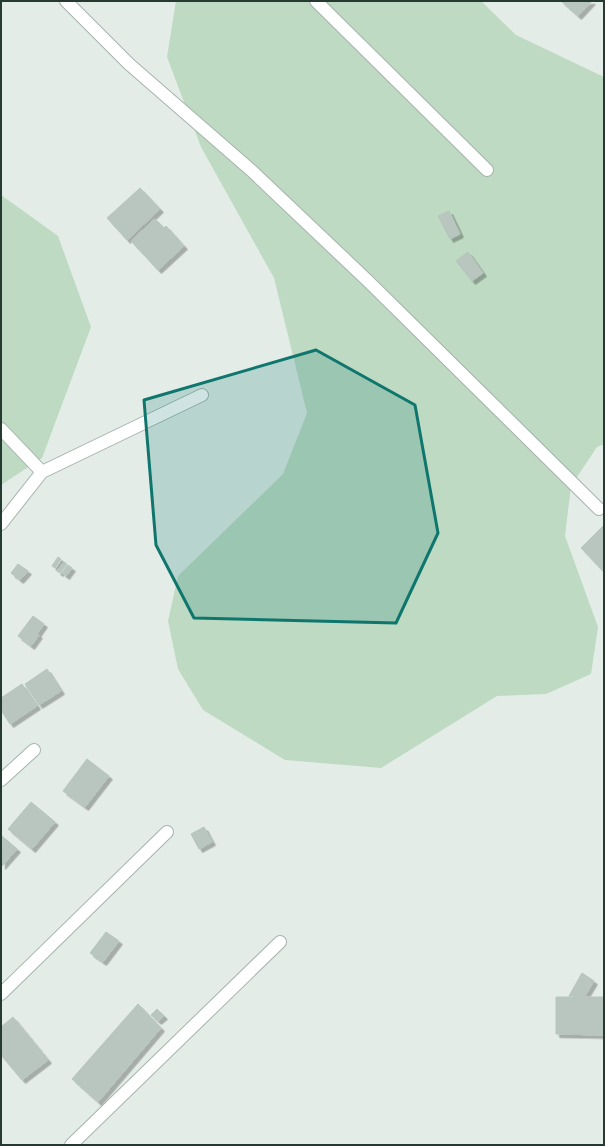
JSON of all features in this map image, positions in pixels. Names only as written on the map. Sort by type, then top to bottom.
[{"type":"street","points":[[66,1],[129,64],[252,171],[369,282],[599,509]]},
{"type":"street","points":[[316,1],[487,170]]},
{"type":"street","points":[[1,524],[42,472],[202,395]]},
{"type":"street","points":[[1,429],[42,472]]},
{"type":"street","points":[[1,780],[34,750]]},
{"type":"street","points":[[1,994],[167,832]]},
{"type":"street","points":[[71,1145],[280,942]]},
{"type":"highlighted area","points":[[316,350],[415,405],[438,533],[396,623],[194,618],[156,545],[144,400]]},
{"type":"green space","points":[[176,1],[484,1],[483,3],[516,35],[604,77],[604,444],[597,447],[571,486],[565,536],[598,627],[591,674],[546,694],[497,696],[381,768],[285,760],[203,710],[178,669],[168,621],[178,576],[283,474],[307,413],[274,278],[201,147],[167,57]]},
{"type":"green space","points":[[1,195],[58,236],[91,327],[42,458],[1,485]]},
{"type":"building","points":[[561,1],[592,1],[578,16]]},
{"type":"building","points":[[140,188],[160,209],[127,240],[107,218]]},
{"type":"building","points":[[449,211],[460,234],[450,239],[438,216]]},
{"type":"building","points":[[155,219],[164,228],[166,226],[184,246],[158,270],[131,241]]},
{"type":"building","points":[[468,252],[483,273],[472,281],[456,261]]},
{"type":"building","points":[[604,525],[604,572],[581,548]]},
{"type":"building","points":[[58,557],[61,559],[55,568],[52,566]]},
{"type":"building","points":[[64,562],[67,564],[60,573],[57,571]]},
{"type":"building","points":[[18,564],[28,571],[20,580],[11,573]]},
{"type":"building","points":[[68,565],[72,568],[66,576],[62,573]]},
{"type":"building","points":[[33,616],[44,624],[37,634],[39,635],[31,646],[18,636]]},
{"type":"building","points":[[47,669],[61,691],[39,705],[25,684]]},
{"type":"building","points":[[22,684],[37,706],[10,724],[1,710],[1,698]]},
{"type":"building","points":[[87,759],[109,776],[85,807],[63,791]]},
{"type":"building","points":[[31,802],[55,822],[32,849],[8,829]]},
{"type":"building","points":[[204,827],[212,842],[199,849],[191,834]]},
{"type":"building","points":[[2,836],[17,849],[2,866],[1,838]]},
{"type":"building","points":[[106,932],[119,941],[103,962],[90,953]]},
{"type":"building","points":[[582,973],[594,981],[585,996],[569,996]]},
{"type":"building","points":[[556,997],[604,997],[604,1035],[556,1034]]},
{"type":"building","points":[[138,1004],[161,1028],[98,1102],[72,1079]]},
{"type":"building","points":[[157,1009],[164,1016],[158,1021],[151,1015]]},
{"type":"building","points":[[13,1017],[48,1060],[22,1080],[1,1055],[1,1027]]}]
